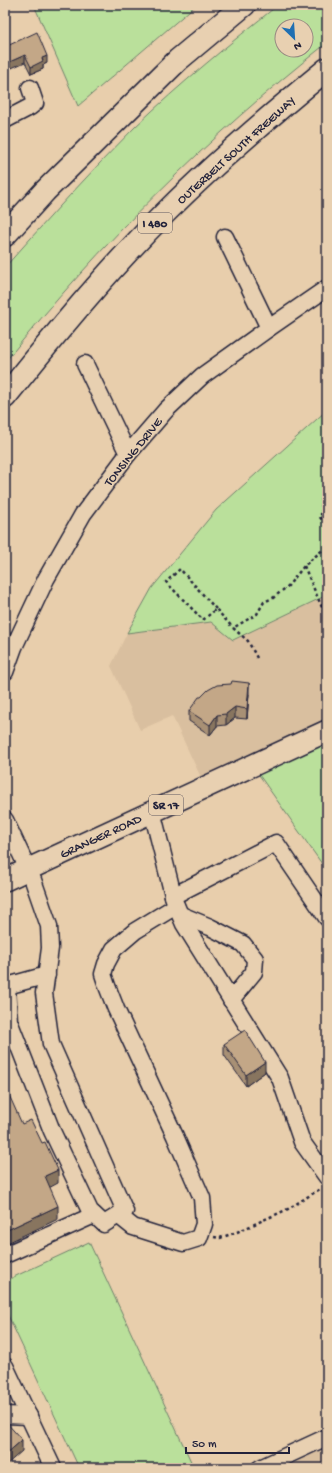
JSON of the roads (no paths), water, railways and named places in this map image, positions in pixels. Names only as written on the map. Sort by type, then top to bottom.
[{"type":"highway","points":[[5,235],[45,191],[178,60],[244,5]]},
{"type":"highway","name":"OUTERBELT SOUTH FREEWAY","points":[[5,397],[47,344],[102,280],[166,212],[220,161],[327,69]]},
{"type":"highway","points":[[5,219],[45,191]]},
{"type":"main road","name":"GRANGER ROAD","points":[[5,880],[327,730]]},
{"type":"street","points":[[5,120],[35,103],[30,88]]},
{"type":"street","points":[[225,236],[269,328]]},
{"type":"street","name":"TONSING DRIVE","points":[[5,672],[14,647],[46,579],[83,514],[128,454],[166,410],[202,376],[327,288]]},
{"type":"street","points":[[84,364],[128,454]]},
{"type":"street","points":[[152,811],[177,906],[231,1000],[280,1078],[302,1142],[324,1183]]},
{"type":"street","points":[[5,820],[28,869],[49,926],[50,948],[47,975],[44,993],[51,1044],[125,1211],[104,1224],[90,1211],[52,1131],[9,1021],[6,985],[47,975]]},
{"type":"street","points":[[118,1215],[133,1227],[183,1243],[199,1238],[204,1224],[202,1198],[116,1009],[103,974],[106,964],[114,949],[135,931],[276,843],[327,918]]},
{"type":"street","points":[[177,906],[210,927],[243,944],[255,959],[254,972],[231,1000]]},
{"type":"street","points":[[5,1255],[94,1215]]},
{"type":"street","points":[[5,1366],[52,1468]]},
{"type":"street","points":[[5,1415],[29,1416]]},
{"type":"street","points":[[260,1468],[327,1437]]}]
